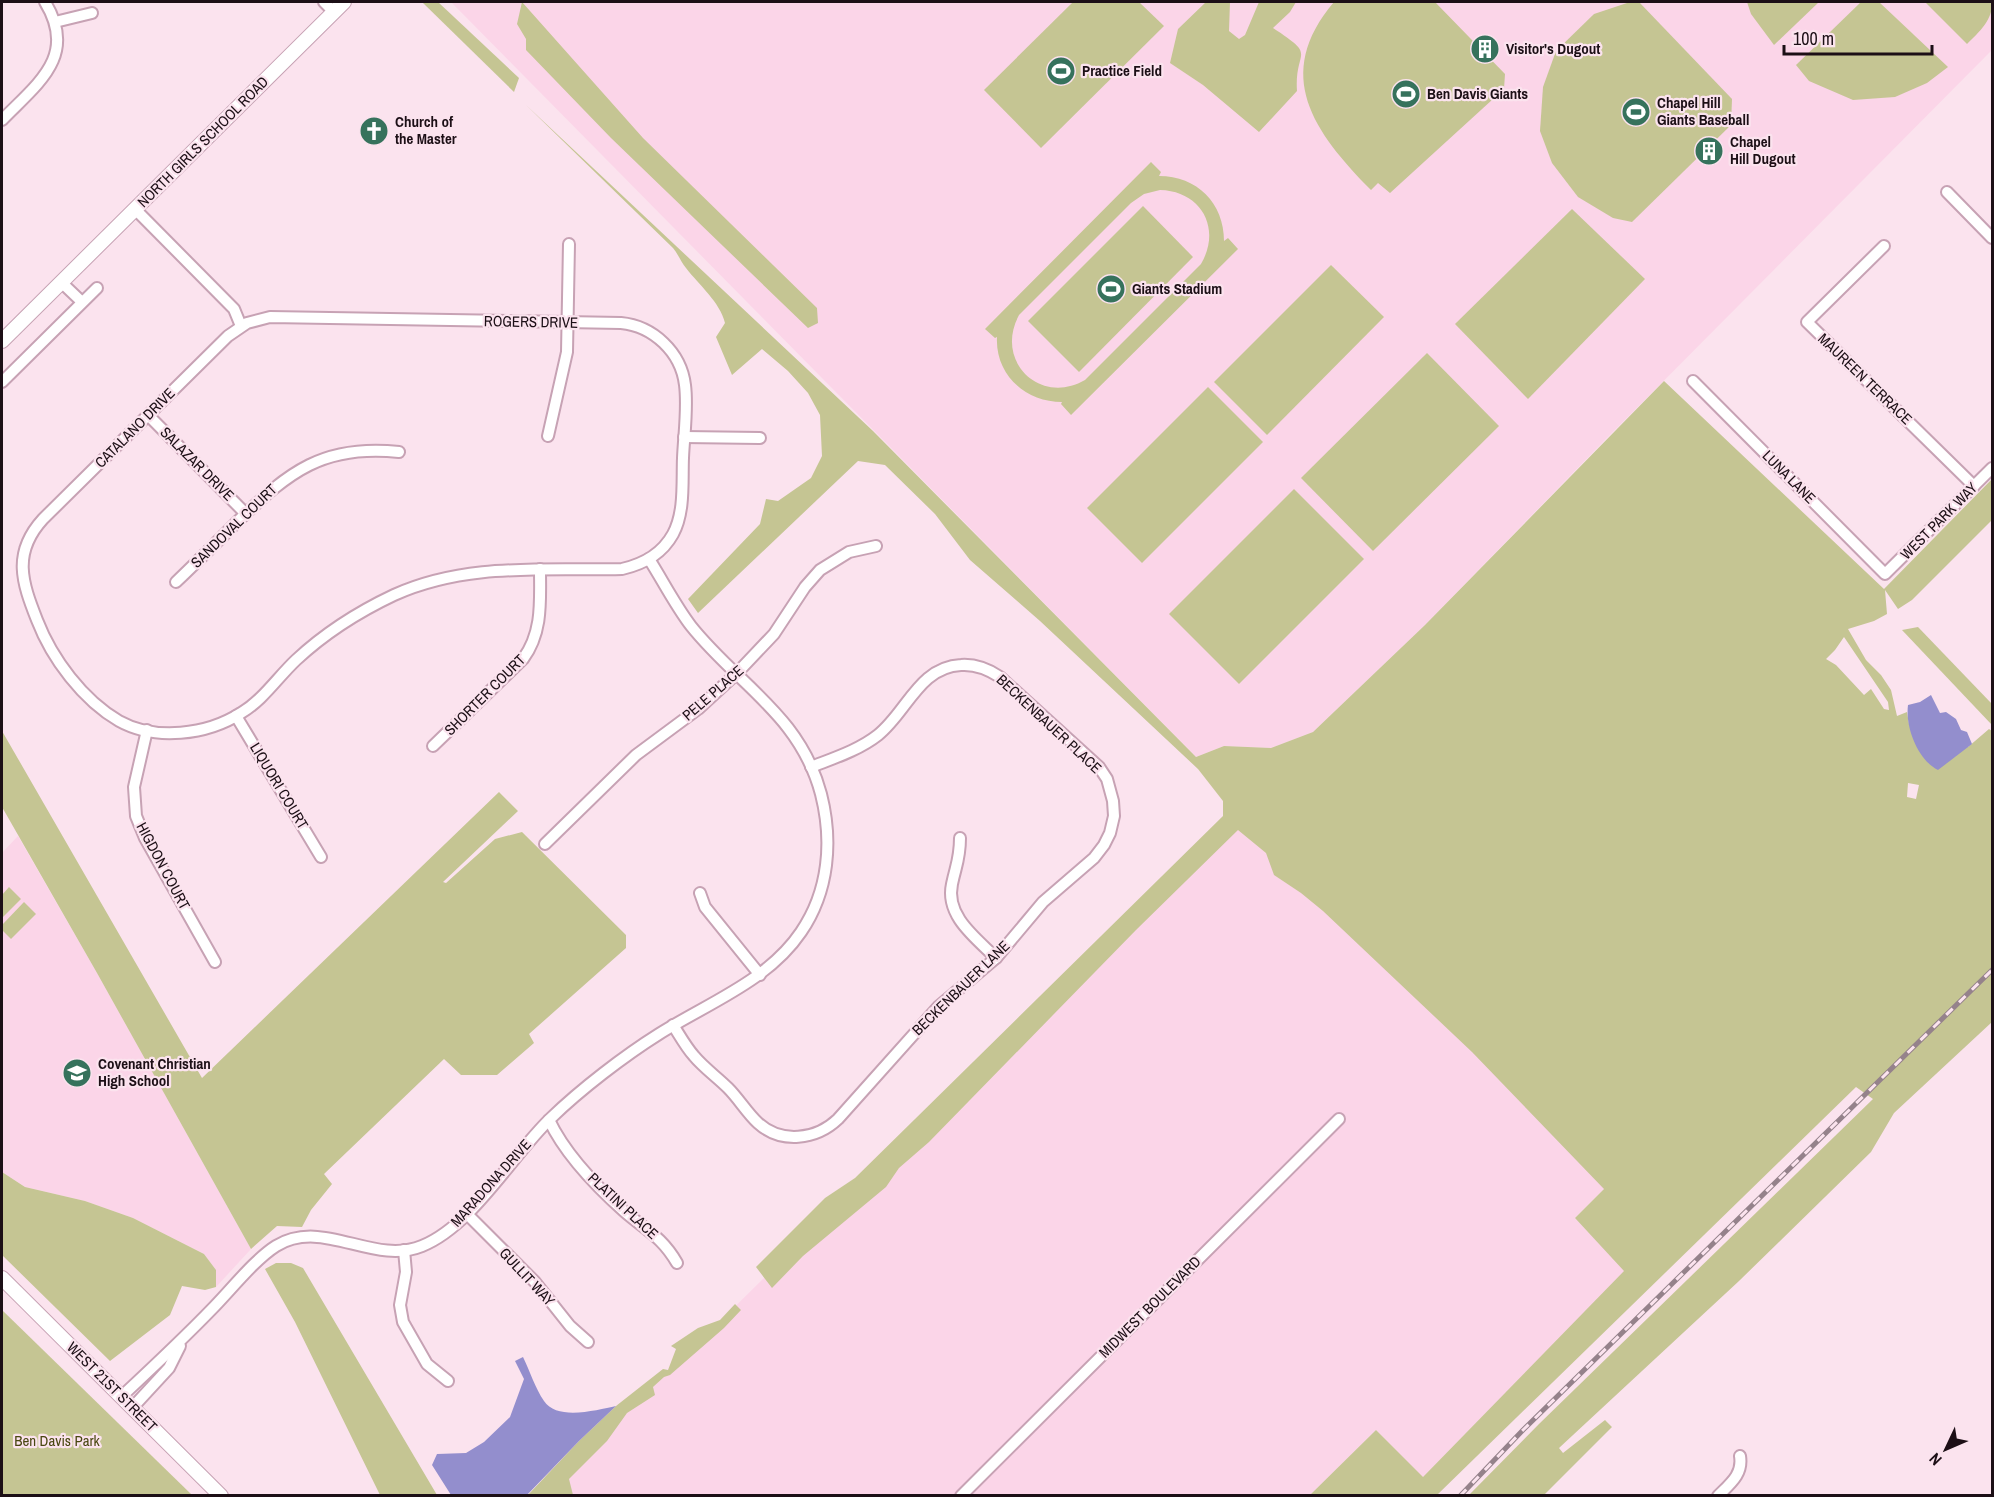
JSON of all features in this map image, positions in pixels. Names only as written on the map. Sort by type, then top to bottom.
[{"type":"main road","name":"NORTH GIRLS SCHOOL ROAD","points":[[2,341],[344,2]]},
{"type":"main road","name":"WEST 21ST STREET","points":[[2,1278],[221,1496]]},
{"type":"street","points":[[2,120],[41,80],[56,54],[58,41],[56,22],[45,2]]},
{"type":"street","points":[[324,2],[334,12]]},
{"type":"street","points":[[56,22],[92,13]]},
{"type":"street","points":[[1947,192],[1992,238]]},
{"type":"street","points":[[135,209],[234,309],[241,326]]},
{"type":"street","points":[[548,436],[565,364],[569,244]]},
{"type":"street","name":"MAUREEN TERRACE","points":[[1884,246],[1807,322],[1974,486]]},
{"type":"street","points":[[62,282],[82,302]]},
{"type":"street","points":[[2,382],[97,288]]},
{"type":"street","name":"ROGERS DRIVE","points":[[33,533],[23,558],[23,580],[38,622],[50,646],[73,680],[96,704],[119,721],[147,730],[168,733],[215,726],[236,716],[260,699],[297,659],[327,634],[351,618],[404,591],[441,579],[479,572],[622,569],[635,566],[649,560],[668,542],[678,522],[681,509],[685,383],[676,358],[662,341],[643,329],[626,324],[568,322],[270,317],[251,321],[241,326]]},
{"type":"street","name":"CATALANO DRIVE","points":[[33,533],[43,519],[228,336],[241,326]]},
{"type":"street","name":"LUNA LANE","points":[[1693,381],[1885,574]]},
{"type":"street","name":"SALAZAR DRIVE","points":[[148,415],[246,514]]},
{"type":"street","points":[[684,437],[760,438]]},
{"type":"street","name":"SANDOVAL COURT","points":[[176,582],[281,482],[317,462],[335,456],[362,451],[399,452]]},
{"type":"street","name":"WEST PARK WAY","points":[[1885,574],[1992,468]]},
{"type":"street","name":"PELE PLACE","points":[[545,844],[636,754],[698,709],[737,673],[774,634],[817,573],[844,554],[876,546]]},
{"type":"street","name":"MARADONA DRIVE","points":[[122,1396],[183,1340],[264,1256],[283,1242],[314,1236],[383,1251],[417,1248],[438,1238],[466,1213],[549,1120],[633,1052],[673,1025],[760,975],[783,955],[801,933],[817,903],[827,859],[827,825],[821,795],[811,767],[783,720],[693,627],[649,560]]},
{"type":"street","name":"SHORTER COURT","points":[[433,747],[529,651],[539,623],[540,569]]},
{"type":"street","name":"BECKENBAUER PLACE","points":[[811,767],[861,746],[877,736],[890,724],[922,683],[935,673],[953,666],[974,665],[1000,677],[1090,758],[1105,777],[1112,795]]},
{"type":"street","name":"LIQUORI COURT","points":[[236,716],[321,857]]},
{"type":"street","name":"HIGDON COURT","points":[[147,730],[134,787],[136,816],[145,838],[215,962]]},
{"type":"street","name":"BECKENBAUER LANE","points":[[673,1025],[693,1056],[729,1089],[757,1122],[767,1129],[789,1137],[805,1137],[822,1131],[835,1121],[939,1006],[996,958],[1043,902],[1101,850],[1112,827],[1114,812],[1112,795]]},
{"type":"street","points":[[960,838],[959,860],[951,893],[954,911],[961,923],[996,958]]},
{"type":"street","points":[[700,892],[705,907],[760,975]]},
{"type":"street","name":"MIDWEST BOULEVARD","points":[[961,1496],[1339,1119]]},
{"type":"street","name":"PLATINI PLACE","points":[[549,1120],[586,1172],[617,1205],[667,1246],[677,1263]]},
{"type":"street","name":"GULLIT WAY","points":[[466,1213],[535,1282],[570,1326],[588,1342]]},
{"type":"street","points":[[404,1250],[406,1272],[400,1305],[403,1322],[427,1364],[448,1381]]},
{"type":"street","name":"MARADONA DRIVE","points":[[132,1407],[169,1368],[183,1340]]},
{"type":"street","points":[[1718,1496],[1738,1476],[1741,1468],[1740,1455]]},
{"type":"shaded area","points":[[451,2],[1992,2],[1992,50],[1425,625],[1313,732],[1271,748],[1224,746],[1196,757]]},
{"type":"shaded area","points":[[1931,695],[1940,713],[1946,712],[1956,719],[1961,730],[1967,732],[1972,744],[1938,770],[1924,759],[1914,742],[1908,714],[1908,705],[1920,702]]},
{"type":"shaded area","points":[[1242,807],[1613,1180],[1575,1218],[1625,1271],[1422,1478],[1376,1430],[1310,1495],[556,1496],[561,1478]]},
{"type":"shaded area","name":"Covenant Christian High School","points":[[18,836],[251,1249],[216,1287],[216,1270],[204,1254],[133,1218],[85,1201],[25,1187],[2,1172],[2,853]]},
{"type":"shaded area","points":[[523,1357],[538,1391],[550,1407],[558,1411],[578,1412],[616,1406],[527,1495],[451,1495],[432,1465],[437,1454],[466,1453],[484,1442],[510,1417],[524,1379],[515,1361]]},
{"type":"green space","points":[[422,2],[438,2],[519,78],[514,92]]},
{"type":"green space","points":[[522,2],[643,138],[817,308],[818,323],[808,328],[611,138],[526,50],[526,39],[517,24]]},
{"type":"green space","name":"Practice Field","points":[[1073,2],[1139,2],[1164,26],[1041,148],[984,90]]},
{"type":"green space","points":[[1206,2],[1230,2],[1229,31],[1239,39],[1245,35],[1259,2],[1296,2],[1290,12],[1273,28],[1296,44],[1300,50],[1297,91],[1259,132],[1203,85],[1170,63],[1178,29]]},
{"type":"green space","name":"Ben Davis Giants","points":[[1334,2],[1435,2],[1505,74],[1504,89],[1390,193],[1378,183],[1371,190],[1351,168],[1332,146],[1308,102],[1303,78],[1306,54],[1315,29]]},
{"type":"green space","name":"Chapel Hill Giants Baseball","points":[[1630,2],[1639,2],[1732,99],[1731,125],[1632,222],[1613,218],[1578,197],[1552,163],[1540,131],[1543,87],[1556,51],[1594,14]]},
{"type":"green space","points":[[1747,2],[1819,2],[1774,45],[1751,14]]},
{"type":"green space","points":[[1861,2],[1879,2],[1948,67],[1927,83],[1895,97],[1853,100],[1809,81],[1796,65]]},
{"type":"green space","points":[[1925,2],[1992,2],[1992,8],[1984,25],[1967,44]]},
{"type":"green space","points":[[526,105],[873,431],[1196,757],[1224,746],[1271,748],[1313,732],[1425,625],[1664,381],[1884,589],[1992,479],[1992,520],[1912,600],[1898,609],[1885,590],[1887,614],[1874,621],[1848,629],[1866,660],[1881,675],[1891,690],[1897,716],[1907,712],[1913,735],[1968,747],[1989,729],[1992,731],[1992,1022],[1894,1113],[1871,1152],[1739,1281],[1559,1448],[1563,1453],[1605,1420],[1612,1427],[1544,1495],[1469,1495],[1873,1099],[1856,1087],[1437,1495],[1310,1495],[1376,1430],[1423,1477],[1624,1271],[1575,1218],[1604,1189],[1472,1052],[1323,911],[1274,875],[1266,853],[1238,830],[1136,930],[929,1142],[899,1168],[886,1187],[803,1256],[772,1288],[756,1267],[825,1198],[855,1178],[1223,816],[1223,801],[1198,769],[1040,621],[970,560],[935,514],[885,465],[858,461],[698,613],[688,599],[760,524],[766,499],[778,501],[811,478],[822,456],[820,415],[808,393],[788,371],[762,349],[732,375],[716,337],[725,323],[719,308],[686,268],[673,248]],"holes":[[[1844,637],[1888,702],[1889,710],[1884,709],[1871,689],[1864,695],[1836,665],[1826,659]],[[1908,783],[1919,785],[1916,799],[1907,797]]]},
{"type":"green space","points":[[1151,162],[1161,172],[1159,176],[1185,181],[1206,194],[1219,215],[1224,241],[1228,238],[1238,249],[1071,415],[1061,404],[1062,402],[1036,397],[1015,384],[1001,363],[997,337],[995,338],[985,329]],"holes":[[[1160,190],[1174,192],[1197,204],[1204,214],[1209,237],[1207,251],[1201,264],[1085,380],[1068,387],[1052,387],[1038,383],[1026,374],[1017,363],[1012,348],[1013,332],[1019,315],[1131,203],[1144,194]]]},
{"type":"green space","name":"Giants Stadium","points":[[1143,206],[1193,257],[1079,372],[1028,321]]},
{"type":"green space","points":[[1572,209],[1645,279],[1528,399],[1455,324]]},
{"type":"green space","points":[[1331,265],[1384,317],[1267,435],[1214,382]]},
{"type":"green space","points":[[1427,353],[1499,426],[1373,551],[1301,478]]},
{"type":"green space","points":[[1208,387],[1263,442],[1142,563],[1087,508]]},
{"type":"green space","points":[[1294,489],[1364,559],[1239,684],[1169,614]]},
{"type":"green space","points":[[1918,627],[1992,704],[1992,725],[1902,630]]},
{"type":"green space","points":[[2,731],[202,1078],[499,792],[518,811],[443,882],[446,883],[495,839],[522,832],[626,935],[626,948],[529,1034],[534,1043],[497,1075],[461,1075],[444,1059],[324,1174],[332,1184],[311,1210],[302,1227],[277,1226],[251,1249],[2,807]]},
{"type":"green space","points":[[9,887],[21,899],[2,918],[2,895]]},
{"type":"green space","points":[[24,902],[36,914],[11,939],[2,930],[2,925]]},
{"type":"green space","points":[[2,1172],[25,1187],[85,1201],[133,1218],[204,1254],[216,1270],[216,1287],[205,1290],[182,1286],[170,1315],[110,1361],[2,1255]]},
{"type":"green space","points":[[276,1263],[291,1263],[303,1268],[437,1495],[380,1495],[295,1322],[265,1269]]},
{"type":"green space","points":[[735,1304],[741,1310],[724,1328],[653,1387],[655,1395],[627,1413],[607,1441],[569,1479],[573,1495],[527,1496],[616,1406],[663,1369],[668,1370],[676,1349],[671,1346],[698,1328],[720,1320]]},
{"type":"green space","name":"Ben Davis Park","points":[[2,1310],[192,1495],[2,1495]]},
{"type":"railway","points":[[1460,1496],[1523,1430],[1992,970]]},
{"type":"place","name":"Visitor's Dugout","points":[[1485,49]]},
{"type":"place","name":"Practice Field","points":[[1061,71]]},
{"type":"place","name":"Ben Davis Giants","points":[[1406,94]]},
{"type":"place","name":"Chapel Hill Giants Baseball","points":[[1636,112]]},
{"type":"place","name":"Church of the Master","points":[[374,131]]},
{"type":"place","name":"Chapel Hill Dugout","points":[[1709,151]]},
{"type":"place","name":"Giants Stadium","points":[[1111,289]]},
{"type":"place","name":"Covenant Christian High School","points":[[77,1073]]}]
